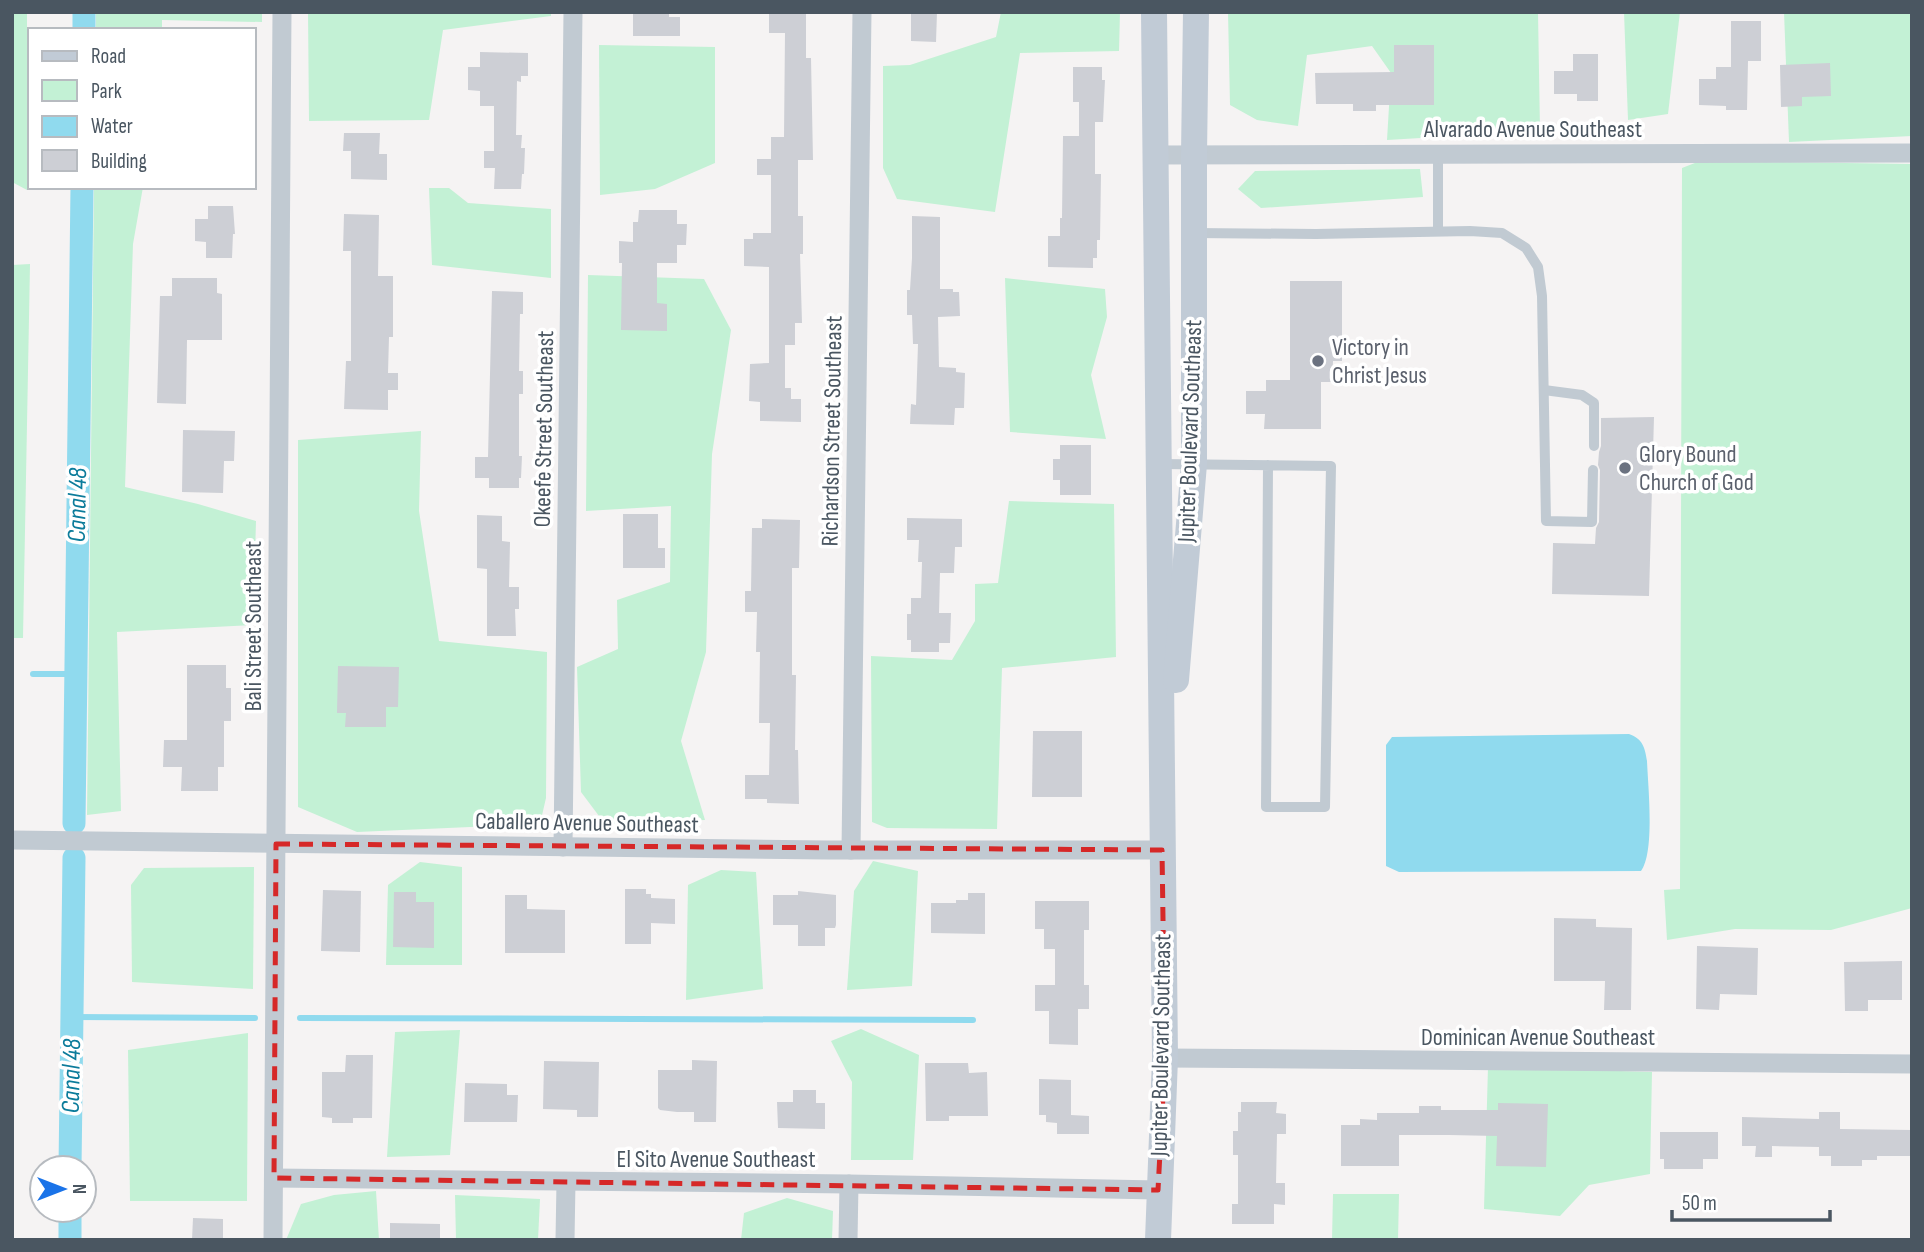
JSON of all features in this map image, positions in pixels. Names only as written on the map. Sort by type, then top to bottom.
[{"type":"street","name":"Bali Street Southeast","points":[[272,1240],[282,12]]},
{"type":"street","name":"Okeefe Street Southeast","points":[[563,847],[573,12]]},
{"type":"street","name":"Richardson Street Southeast","points":[[851,850],[862,12]]},
{"type":"street","name":"Jupiter Boulevard Southeast","points":[[1154,12],[1165,1058],[1158,1240]]},
{"type":"street","name":"Jupiter Boulevard Southeast","points":[[1162,850],[1194,464],[1196,12]]},
{"type":"street","name":"Alvarado Avenue Southeast","points":[[1155,155],[1912,153]]},
{"type":"street","name":"Caballero Avenue Southeast","points":[[12,840],[851,850],[1162,850]]},
{"type":"street","name":"Dominican Avenue Southeast","points":[[1165,1058],[1912,1064]]},
{"type":"street","name":"El Sito Avenue Southeast","points":[[274,1178],[1158,1190]]},
{"type":"street","points":[[565,1240],[566,1182]]},
{"type":"street","points":[[848,1240],[849,1184]]},
{"type":"lane","points":[[1438,154],[1438,232]]},
{"type":"lane","points":[[1194,233],[1502,233],[1526,248],[1538,267],[1542,296],[1546,521],[1592,522],[1593,470]]},
{"type":"lane","points":[[1544,390],[1582,394],[1594,403],[1594,446]]},
{"type":"lane","points":[[1159,464],[1194,464],[1268,465],[1331,466],[1325,807],[1266,807],[1268,465]]},
{"type":"highlighted area","points":[[276,844],[1162,850],[1165,1058],[1158,1190],[274,1178]]},
{"type":"green space","points":[[12,12],[27,12],[27,190],[12,182]]},
{"type":"green space","points":[[96,12],[262,12],[262,22],[162,20],[162,28],[96,28]]},
{"type":"green space","points":[[308,12],[551,12],[551,16],[443,30],[429,120],[309,121]]},
{"type":"green space","points":[[1001,12],[1120,12],[1119,51],[1020,53],[995,212],[897,199],[883,168],[883,66],[910,65],[996,37]]},
{"type":"green space","points":[[1228,12],[1538,12],[1540,131],[1387,140],[1391,73],[1372,46],[1307,55],[1298,126],[1257,120],[1230,105]]},
{"type":"green space","points":[[1624,12],[1680,12],[1668,114],[1628,120]]},
{"type":"green space","points":[[1784,12],[1912,12],[1912,136],[1789,142]]},
{"type":"green space","points":[[599,45],[715,47],[715,163],[655,189],[600,195]]},
{"type":"green space","points":[[1700,161],[1912,164],[1912,908],[1831,930],[1735,929],[1667,940],[1664,890],[1680,889],[1682,168]]},
{"type":"green space","points":[[1420,169],[1423,197],[1261,208],[1238,189],[1255,171]]},
{"type":"green space","points":[[429,188],[449,188],[468,203],[551,209],[551,278],[432,265]]},
{"type":"green space","points":[[94,189],[143,189],[133,244],[125,487],[256,521],[253,625],[117,632],[121,811],[87,815]]},
{"type":"green space","points":[[30,264],[23,638],[12,638],[12,265]]},
{"type":"green space","points":[[588,275],[704,279],[731,330],[712,454],[706,652],[681,741],[705,820],[605,824],[581,792],[577,667],[618,649],[617,600],[670,582],[671,506],[586,511]]},
{"type":"green space","points":[[1005,278],[1105,289],[1107,317],[1091,375],[1106,439],[1010,432]]},
{"type":"green space","points":[[421,431],[419,511],[439,641],[547,652],[546,798],[540,824],[357,832],[298,807],[298,440]]},
{"type":"green space","points":[[1009,501],[1114,504],[1116,657],[1002,668],[997,829],[887,828],[872,822],[871,656],[952,660],[975,621],[975,584],[998,583]]},
{"type":"green space","points":[[873,861],[918,871],[912,986],[847,990],[854,891]]},
{"type":"green space","points":[[420,862],[462,867],[462,965],[386,965],[388,885]]},
{"type":"green space","points":[[254,867],[253,989],[132,982],[131,885],[144,868]]},
{"type":"green space","points":[[721,870],[756,872],[763,989],[686,1000],[688,885]]},
{"type":"green space","points":[[861,1029],[919,1055],[913,1160],[851,1160],[852,1082],[831,1041]]},
{"type":"green space","points":[[460,1030],[450,1155],[387,1157],[395,1032]]},
{"type":"green space","points":[[248,1033],[247,1201],[130,1201],[128,1050]]},
{"type":"green space","points":[[1488,1067],[1652,1072],[1650,1174],[1589,1185],[1560,1216],[1484,1209]]},
{"type":"green space","points":[[376,1191],[379,1240],[286,1240],[301,1204],[334,1195]]},
{"type":"green space","points":[[1333,1194],[1399,1194],[1398,1240],[1332,1240]]},
{"type":"green space","points":[[455,1195],[540,1199],[538,1240],[456,1240]]},
{"type":"green space","points":[[787,1198],[833,1211],[832,1240],[741,1240],[744,1213]]},
{"type":"water","points":[[1629,734],[1642,744],[1647,761],[1649,834],[1648,849],[1641,871],[1399,872],[1386,866],[1386,745],[1392,737]]},
{"type":"building","points":[[633,12],[669,12],[669,17],[680,17],[680,36],[633,36]]},
{"type":"building","points":[[769,12],[806,12],[806,58],[811,58],[813,160],[798,160],[798,216],[803,216],[803,254],[800,254],[802,323],[795,323],[795,345],[785,345],[785,388],[791,388],[791,399],[801,399],[801,422],[760,421],[760,402],[749,401],[750,364],[769,363],[769,267],[744,266],[744,239],[753,239],[753,233],[771,233],[771,175],[757,175],[757,159],[771,159],[771,137],[784,137],[785,33],[769,33]]},
{"type":"building","points":[[911,12],[937,12],[936,42],[911,41]]},
{"type":"building","points":[[1731,21],[1761,21],[1761,61],[1748,61],[1747,110],[1726,110],[1726,106],[1699,105],[1699,79],[1716,79],[1716,67],[1731,67]]},
{"type":"building","points":[[1394,45],[1434,45],[1434,105],[1376,105],[1376,111],[1353,111],[1353,104],[1316,104],[1315,73],[1394,72]]},
{"type":"building","points":[[480,52],[528,53],[528,76],[521,76],[521,82],[517,81],[516,135],[522,135],[521,148],[525,148],[521,189],[494,189],[495,168],[484,168],[484,151],[494,151],[494,106],[480,106],[480,91],[468,90],[468,67],[480,67]]},
{"type":"building","points":[[1573,54],[1598,54],[1598,101],[1577,101],[1577,94],[1554,94],[1554,71],[1573,71]]},
{"type":"building","points":[[1830,63],[1831,96],[1802,97],[1802,106],[1781,107],[1780,65]]},
{"type":"building","points":[[1073,67],[1102,67],[1102,80],[1105,80],[1103,122],[1095,122],[1095,174],[1101,174],[1100,240],[1097,240],[1097,258],[1093,258],[1093,268],[1048,267],[1048,236],[1060,236],[1063,136],[1079,136],[1079,102],[1073,102]]},
{"type":"building","points":[[344,133],[380,133],[379,154],[387,154],[387,180],[351,179],[351,151],[343,151]]},
{"type":"building","points":[[208,206],[233,206],[235,234],[232,258],[206,258],[206,242],[195,241],[195,219],[208,219]]},
{"type":"building","points":[[639,210],[677,210],[677,224],[687,224],[686,245],[677,245],[677,263],[657,263],[657,303],[667,304],[667,331],[621,330],[622,263],[619,263],[619,241],[633,242],[633,222],[638,222]]},
{"type":"building","points":[[344,214],[379,215],[378,276],[393,276],[393,337],[389,337],[388,373],[398,373],[398,390],[388,390],[388,410],[344,409],[346,361],[351,361],[351,251],[343,251]]},
{"type":"building","points":[[912,216],[940,217],[940,289],[959,292],[960,316],[938,317],[939,367],[956,368],[956,372],[965,373],[964,408],[955,408],[954,425],[910,424],[911,404],[916,405],[918,344],[913,344],[912,315],[907,315],[907,290],[910,290],[912,258]]},
{"type":"building","points":[[172,278],[217,278],[217,293],[222,294],[222,340],[187,340],[186,404],[157,403],[160,296],[172,296]]},
{"type":"building","points":[[1290,281],[1342,281],[1342,361],[1333,361],[1332,382],[1321,382],[1321,429],[1264,429],[1265,414],[1246,414],[1246,391],[1266,391],[1266,380],[1290,380]]},
{"type":"building","points":[[492,291],[523,292],[523,314],[520,314],[519,371],[523,371],[523,394],[519,394],[519,456],[522,456],[519,488],[489,488],[489,478],[475,478],[475,457],[488,457]]},
{"type":"building","points":[[1654,417],[1649,596],[1552,594],[1553,543],[1595,544],[1599,522],[1601,418]]},
{"type":"building","points":[[183,430],[235,431],[234,461],[224,461],[223,493],[182,492]]},
{"type":"building","points":[[1060,445],[1091,445],[1091,495],[1060,495],[1060,480],[1053,480],[1053,459],[1060,459]]},
{"type":"building","points":[[623,514],[658,514],[658,548],[665,548],[665,568],[623,568]]},
{"type":"building","points":[[477,515],[502,516],[502,541],[510,542],[509,587],[519,587],[519,609],[515,609],[516,636],[487,636],[487,569],[477,568]]},
{"type":"building","points":[[907,518],[962,519],[962,547],[955,547],[954,573],[940,573],[939,613],[951,613],[950,643],[939,643],[939,652],[911,652],[911,640],[907,640],[907,614],[911,614],[911,598],[921,598],[922,562],[918,562],[919,540],[907,540]]},
{"type":"building","points":[[762,519],[800,520],[799,568],[792,568],[792,675],[796,675],[795,750],[798,750],[799,804],[745,799],[745,775],[769,775],[770,723],[759,723],[760,652],[756,652],[757,612],[745,612],[745,591],[751,591],[752,528],[762,528]]},
{"type":"building","points":[[187,665],[226,665],[226,688],[231,688],[231,721],[224,721],[224,767],[218,767],[218,791],[181,791],[182,767],[163,767],[164,740],[187,740]]},
{"type":"building","points":[[338,666],[399,667],[398,707],[386,707],[386,727],[345,727],[346,713],[337,713]]},
{"type":"building","points":[[1033,731],[1082,731],[1082,797],[1032,797]]},
{"type":"building","points":[[625,889],[646,889],[646,894],[651,894],[651,898],[675,899],[675,924],[651,923],[651,944],[625,944]]},
{"type":"building","points":[[323,890],[361,891],[360,952],[321,951]]},
{"type":"building","points":[[798,891],[836,895],[836,925],[835,928],[825,928],[825,946],[798,946],[798,925],[773,925],[773,895],[798,895]]},
{"type":"building","points":[[394,892],[416,892],[416,902],[434,902],[434,948],[393,947]]},
{"type":"building","points":[[968,893],[985,893],[985,934],[931,933],[931,903],[968,900]]},
{"type":"building","points":[[505,895],[527,895],[527,909],[565,910],[565,953],[505,953]]},
{"type":"building","points":[[1035,901],[1089,901],[1089,930],[1084,930],[1084,985],[1089,985],[1089,1009],[1078,1009],[1078,1045],[1049,1044],[1049,1011],[1035,1011],[1035,985],[1055,985],[1055,949],[1044,949],[1044,929],[1035,929]]},
{"type":"building","points":[[1554,918],[1596,919],[1596,927],[1632,928],[1631,1010],[1604,1010],[1605,981],[1554,981]]},
{"type":"building","points":[[1697,946],[1758,948],[1757,995],[1720,994],[1719,1010],[1696,1009]]},
{"type":"building","points":[[1902,961],[1902,1000],[1868,1000],[1868,1011],[1845,1011],[1844,962]]},
{"type":"building","points":[[346,1055],[373,1055],[372,1118],[353,1118],[353,1123],[332,1123],[332,1118],[322,1117],[322,1072],[345,1072]]},
{"type":"building","points":[[692,1060],[717,1061],[716,1122],[694,1122],[694,1112],[658,1108],[658,1070],[692,1070]]},
{"type":"building","points":[[544,1061],[599,1062],[598,1117],[577,1117],[577,1110],[543,1109]]},
{"type":"building","points":[[925,1063],[968,1063],[969,1073],[987,1072],[988,1116],[949,1116],[949,1121],[926,1121]]},
{"type":"building","points":[[1039,1079],[1071,1080],[1071,1115],[1089,1116],[1089,1134],[1057,1134],[1057,1123],[1046,1122],[1046,1115],[1039,1115]]},
{"type":"building","points":[[465,1083],[507,1084],[507,1095],[518,1095],[517,1122],[464,1122]]},
{"type":"building","points":[[793,1090],[816,1090],[816,1103],[825,1103],[825,1129],[778,1128],[777,1102],[793,1102]]},
{"type":"building","points":[[1241,1102],[1277,1102],[1276,1113],[1286,1114],[1286,1134],[1277,1134],[1276,1183],[1285,1183],[1285,1205],[1274,1204],[1274,1224],[1232,1224],[1232,1204],[1238,1204],[1238,1155],[1233,1155],[1233,1131],[1238,1131]]},
{"type":"building","points":[[1498,1103],[1548,1104],[1546,1167],[1496,1166],[1497,1136],[1449,1135],[1399,1135],[1399,1166],[1341,1166],[1341,1125],[1360,1125],[1360,1119],[1377,1120],[1377,1113],[1419,1113],[1419,1106],[1441,1106],[1441,1110],[1498,1110]]},
{"type":"building","points":[[1819,1112],[1840,1112],[1840,1129],[1912,1130],[1912,1156],[1877,1156],[1877,1160],[1862,1160],[1862,1166],[1831,1166],[1831,1156],[1819,1156],[1819,1147],[1772,1146],[1772,1157],[1755,1157],[1756,1146],[1742,1146],[1742,1117],[1819,1119]]},
{"type":"building","points":[[1660,1132],[1718,1132],[1718,1159],[1703,1159],[1703,1169],[1664,1169],[1664,1159],[1660,1159]]},
{"type":"building","points":[[193,1218],[223,1219],[223,1240],[192,1240]]},
{"type":"building","points":[[390,1223],[440,1224],[440,1240],[390,1240]]},
{"type":"waterway","name":"Canal 48","points":[[84,12],[84,28]]},
{"type":"waterway","name":"Canal 48","points":[[74,823],[82,189]]},
{"type":"waterway","points":[[33,674],[76,674]]},
{"type":"waterway","name":"Canal 48","points":[[70,1154],[74,858]]},
{"type":"waterway","points":[[72,1017],[255,1018]]},
{"type":"waterway","points":[[300,1018],[973,1020]]},
{"type":"waterway","name":"Canal 48","points":[[70,1224],[70,1240]]},
{"type":"place","name":"Victory in Christ Jesus","points":[[1318,361]]},
{"type":"place","name":"Glory Bound Church of God","points":[[1625,468]]}]
